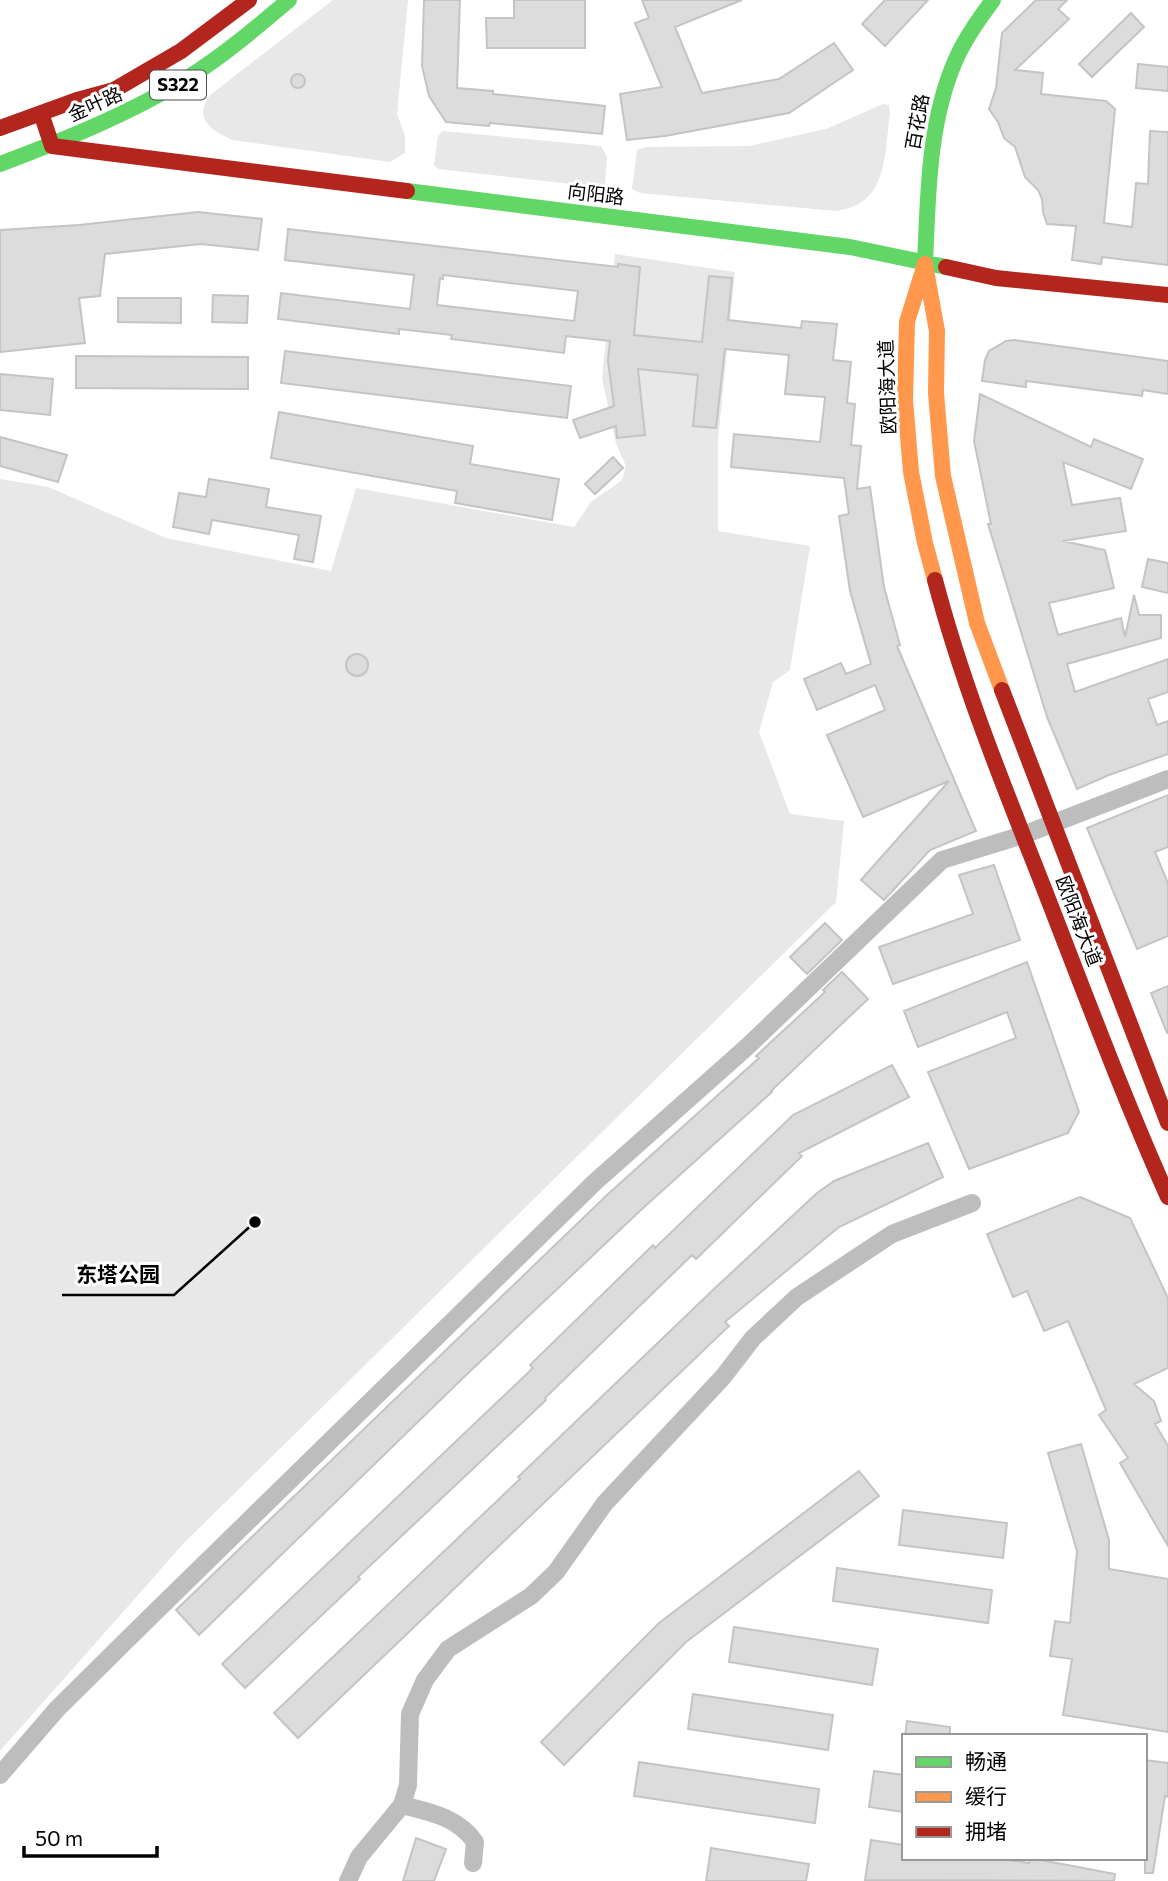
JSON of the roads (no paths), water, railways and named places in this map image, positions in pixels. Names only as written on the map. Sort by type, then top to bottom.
[{"type":"main road","name":"金叶路","points":[[41,113],[114,90],[148,72],[249,0]]},
{"type":"main road","name":"金叶路","points":[[52,146],[126,114],[173,88],[229,51],[289,0]]},
{"type":"main road","name":"百花路","points":[[925,264],[931,159],[938,110],[949,75],[964,42],[993,0]]},
{"type":"main road","name":"S322","points":[[0,128],[41,113]]},
{"type":"main road","points":[[41,113],[52,146]]},
{"type":"main road","name":"S322","points":[[0,164],[52,146]]},
{"type":"main road","name":"向阳路","points":[[52,146],[850,247],[996,278],[1168,295]]},
{"type":"main road","name":"欧阳海大道","points":[[925,264],[937,331],[936,393],[943,476],[978,623],[1052,824],[1168,1122]]},
{"type":"main road","name":"欧阳海大道","points":[[925,264],[906,328],[905,396],[913,481],[948,632],[1023,835],[1140,1136],[1168,1197]]},
{"type":"street","points":[[0,1775],[57,1709],[126,1640],[595,1182],[748,1046],[942,860],[1023,835],[1168,779]]},
{"type":"street","points":[[348,1881],[359,1857],[402,1805],[408,1785],[410,1714],[425,1680],[448,1649],[531,1596],[556,1572],[605,1503],[723,1377],[753,1338],[797,1297],[892,1234],[972,1203]]},
{"type":"street","points":[[402,1805],[438,1815],[466,1829],[475,1842],[472,1863]]},
{"type":"place","name":"东塔公园","points":[[255,1222]]}]
